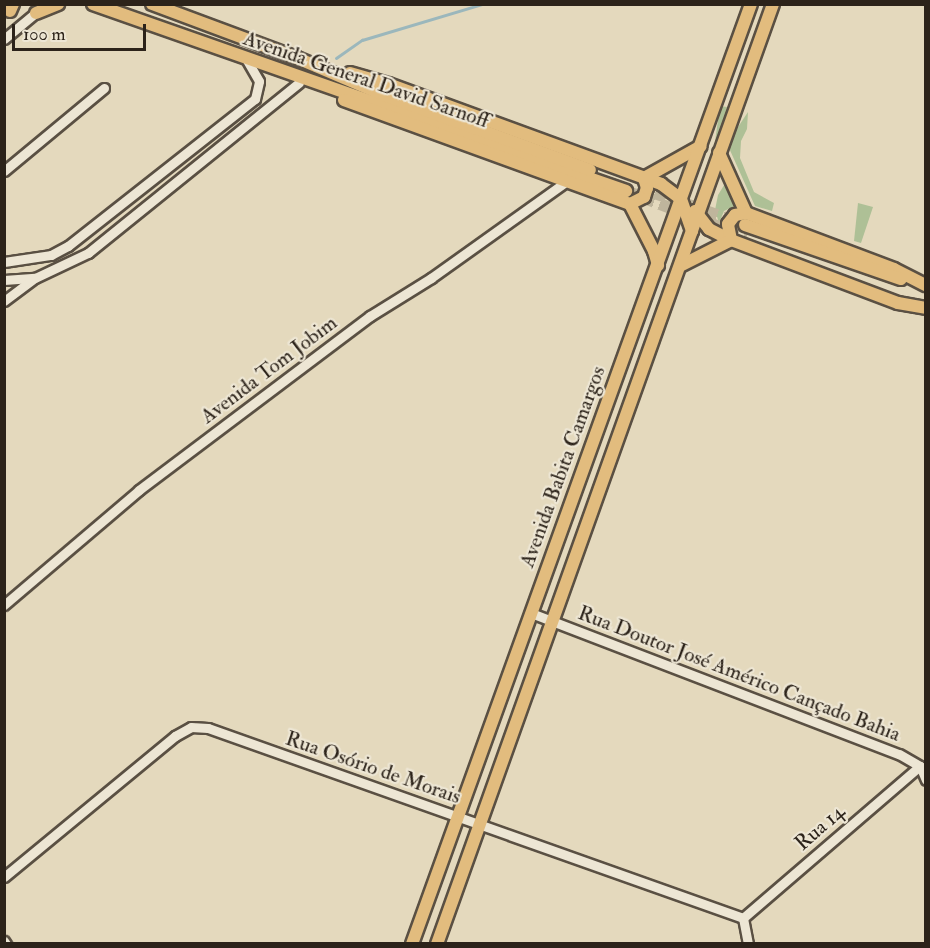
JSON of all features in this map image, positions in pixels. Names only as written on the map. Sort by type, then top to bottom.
[{"type":"main road","points":[[41,9],[58,4]]},
{"type":"main road","name":"Avenida General David Sarnoff","points":[[93,4],[628,193]]},
{"type":"main road","name":"Avenida General David Sarnoff","points":[[152,4],[297,57],[384,95],[628,193]]},
{"type":"main road","name":"Avenida Babita Camargos","points":[[412,944],[752,4]]},
{"type":"main road","name":"Avenida Babita Camargos","points":[[437,944],[682,265],[719,153],[773,4]]},
{"type":"main road","points":[[740,35],[744,44],[758,45]]},
{"type":"main road","points":[[297,57],[388,84],[684,193],[698,217],[709,229],[731,240],[898,303],[926,308]]},
{"type":"main road","points":[[270,68],[299,83],[567,181],[644,197],[647,188],[644,178]]},
{"type":"main road","points":[[644,178],[701,146]]},
{"type":"main road","points":[[719,153],[745,225]]},
{"type":"main road","points":[[628,193],[652,245],[658,266]]},
{"type":"main road","points":[[684,193],[692,231]]},
{"type":"main road","points":[[731,240],[728,224],[735,215],[745,225],[926,308]]},
{"type":"main road","points":[[745,225],[894,269],[926,286]]},
{"type":"main road","points":[[682,265],[731,240]]},
{"type":"street","points":[[4,39],[41,9]]},
{"type":"street","points":[[4,262],[51,255],[68,246],[255,99],[260,81],[247,60]]},
{"type":"street","points":[[4,301],[35,278],[88,253],[299,83]]},
{"type":"street","points":[[4,171],[104,88]]},
{"type":"street","name":"Avenida Tom Jobim","points":[[4,605],[139,490],[370,316],[431,278],[567,181]]},
{"type":"street","points":[[4,280],[35,278]]},
{"type":"street","name":"Rua Doutor José Américo Cançado Bahia","points":[[531,613],[899,754],[920,766],[926,780]]},
{"type":"street","name":"Rua Osório de Morais","points":[[4,877],[175,736],[191,727],[208,728],[743,918]]},
{"type":"street","name":"Rua 14","points":[[743,918],[920,766]]},
{"type":"street","points":[[743,918],[748,944]]},
{"type":"green space","points":[[720,106],[727,107],[716,186],[709,185]]},
{"type":"green space","points":[[748,112],[747,129],[741,141],[740,158],[754,192],[774,203],[772,211],[755,206],[729,148],[732,136]]},
{"type":"green space","points":[[726,182],[737,205],[724,211],[719,223],[715,210],[718,195]]},
{"type":"green space","points":[[858,203],[873,207],[861,243],[854,241]]},
{"type":"waterway","points":[[336,58],[362,40],[482,4]]},
{"type":"tunnel","points":[[638,187],[745,225]]},
{"type":"tunnel","points":[[626,191],[746,237]]}]
